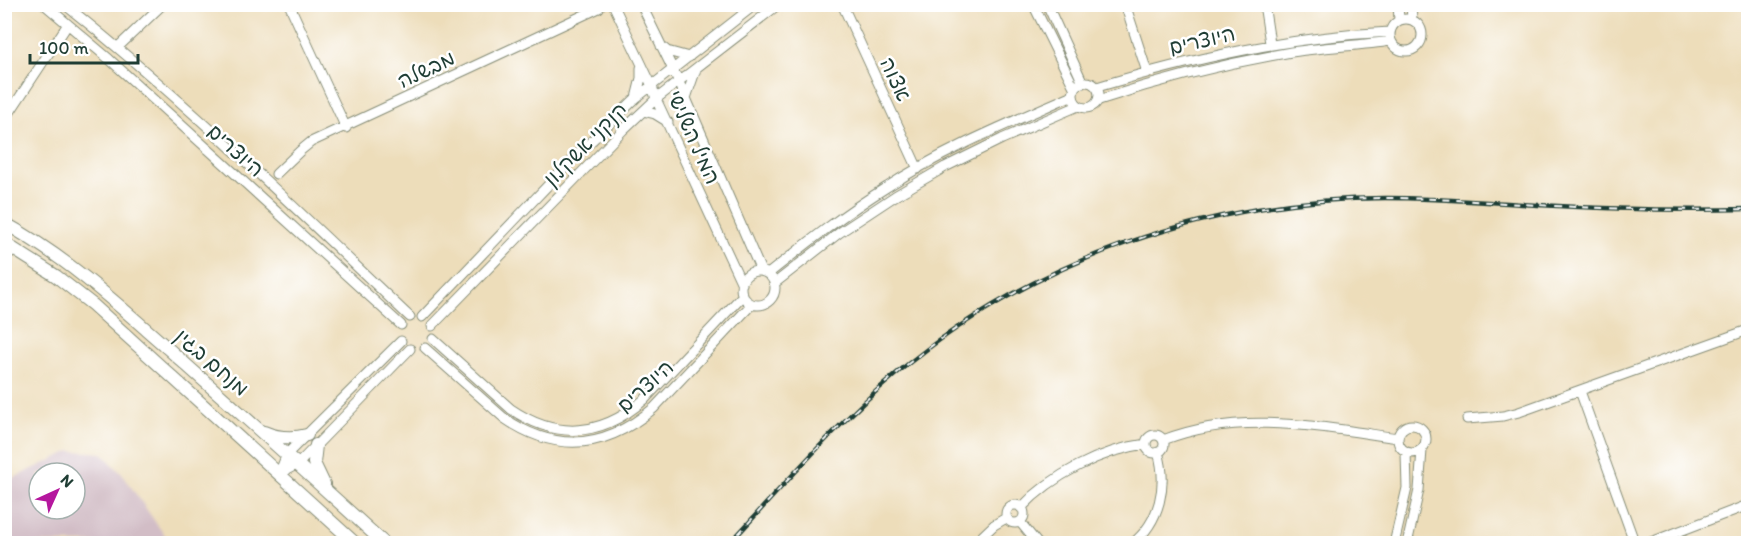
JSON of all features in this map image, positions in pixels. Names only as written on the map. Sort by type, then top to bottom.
[{"type":"main road","name":"מנחם בגין","points":[[4,223],[68,265],[101,291],[385,543]]},
{"type":"main road","name":"מנחם בגין","points":[[4,243],[56,276],[93,304],[356,543]]},
{"type":"main road","points":[[259,429],[272,435],[285,437],[297,438],[307,435]]},
{"type":"main road","points":[[316,445],[314,463],[323,483],[333,496]]},
{"type":"street","name":"היוצרים","points":[[44,4],[225,164],[401,325]]},
{"type":"street","name":"היוצרים","points":[[64,4],[118,47],[277,191],[410,317]]},
{"type":"street","points":[[118,47],[163,4]]},
{"type":"street","points":[[289,4],[346,128]]},
{"type":"street","name":"המיל השלישי","points":[[641,4],[679,82],[764,272]]},
{"type":"street","name":"קנקני אשקלון","points":[[422,317],[575,157],[636,98],[756,4]]},
{"type":"street","name":"קנקני אשקלון","points":[[432,326],[572,180],[643,111],[779,4]]},
{"type":"street","name":"אצוה","points":[[842,4],[918,169]]},
{"type":"street","points":[[1033,4],[1074,92],[1074,101],[1078,106],[1091,108],[1100,96],[1097,87],[1083,82]]},
{"type":"street","points":[[1047,4],[1083,82]]},
{"type":"street","points":[[1125,4],[1148,72]]},
{"type":"street","points":[[1264,4],[1270,43]]},
{"type":"street","points":[[1398,4],[1399,20]]},
{"type":"street","points":[[1412,4],[1412,19]]},
{"type":"street","name":"מבשלה","points":[[276,174],[305,146],[601,6],[615,9]]},
{"type":"street","name":"המיל השלישי","points":[[615,9],[742,284]]},
{"type":"street","points":[[1412,19],[1420,25],[1423,32],[1420,44],[1411,51],[1404,51],[1394,46],[1390,36],[1394,23],[1399,20],[1412,19]]},
{"type":"street","points":[[4,121],[68,24]]},
{"type":"street","name":"היוצרים","points":[[1097,87],[1148,72],[1270,43],[1390,36]]},
{"type":"street","name":"היוצרים","points":[[1099,100],[1169,79],[1257,58],[1390,36]]},
{"type":"street","points":[[660,45],[667,51],[689,57]]},
{"type":"street","points":[[636,98],[641,78],[640,63]]},
{"type":"street","points":[[686,98],[697,67]]},
{"type":"street","points":[[764,272],[775,284],[775,293],[772,299],[762,305],[752,304],[743,295],[742,284],[747,275],[764,272],[888,186],[997,128],[1074,92],[1083,82]]},
{"type":"street","points":[[775,284],[839,233],[895,196],[993,144],[1078,106]]},
{"type":"street","points":[[643,111],[655,114],[668,123]]},
{"type":"street","points":[[259,175],[276,174],[277,191]]},
{"type":"street","name":"היוצרים","points":[[433,339],[511,409],[523,417],[556,429],[596,428],[614,422],[645,399],[743,295]]},
{"type":"street","name":"היוצרים","points":[[425,348],[517,428],[534,436],[554,441],[598,440],[619,433],[654,408],[752,304]]},
{"type":"street","points":[[410,317],[422,317],[432,326],[433,339],[425,348],[417,351],[410,350],[399,336],[401,325],[410,317]]},
{"type":"street","points":[[1467,419],[1503,416],[1519,412],[1749,330]]},
{"type":"street","points":[[279,474],[287,454],[401,341]]},
{"type":"street","points":[[279,474],[298,464],[410,350]]},
{"type":"street","points":[[1580,391],[1635,543]]},
{"type":"street","points":[[1163,440],[1188,430],[1244,423],[1303,425],[1398,438]]},
{"type":"street","points":[[1407,543],[1419,490],[1425,434],[1417,426],[1406,426],[1401,429],[1398,445],[1406,453],[1412,454],[1422,450]]},
{"type":"street","points":[[1158,452],[1148,450],[1146,444],[1148,437],[1155,435],[1163,440]]},
{"type":"street","points":[[1158,452],[1163,447],[1163,440]]},
{"type":"street","points":[[1021,508],[1040,490],[1077,468],[1119,449],[1146,444]]},
{"type":"street","points":[[1132,543],[1146,529],[1159,506],[1163,472],[1158,452]]},
{"type":"street","points":[[1394,543],[1407,488],[1406,453]]},
{"type":"street","points":[[974,543],[994,525],[1006,518],[1008,508],[1015,505],[1021,508],[1024,514],[1020,522]]},
{"type":"street","points":[[1646,543],[1749,505]]},
{"type":"street","points":[[1006,518],[1011,523],[1020,522]]},
{"type":"street","points":[[1020,522],[1038,543]]},
{"type":"shaded area","points":[[71,451],[102,453],[122,474],[170,543],[5,543],[5,482],[27,472],[27,521],[87,521],[87,461],[50,461]]},
{"type":"railway","points":[[729,544],[853,413],[897,373],[949,333],[1005,298],[1064,268],[1125,243],[1188,224],[1253,210],[1319,201],[1404,198],[1617,209],[1748,209]]}]
